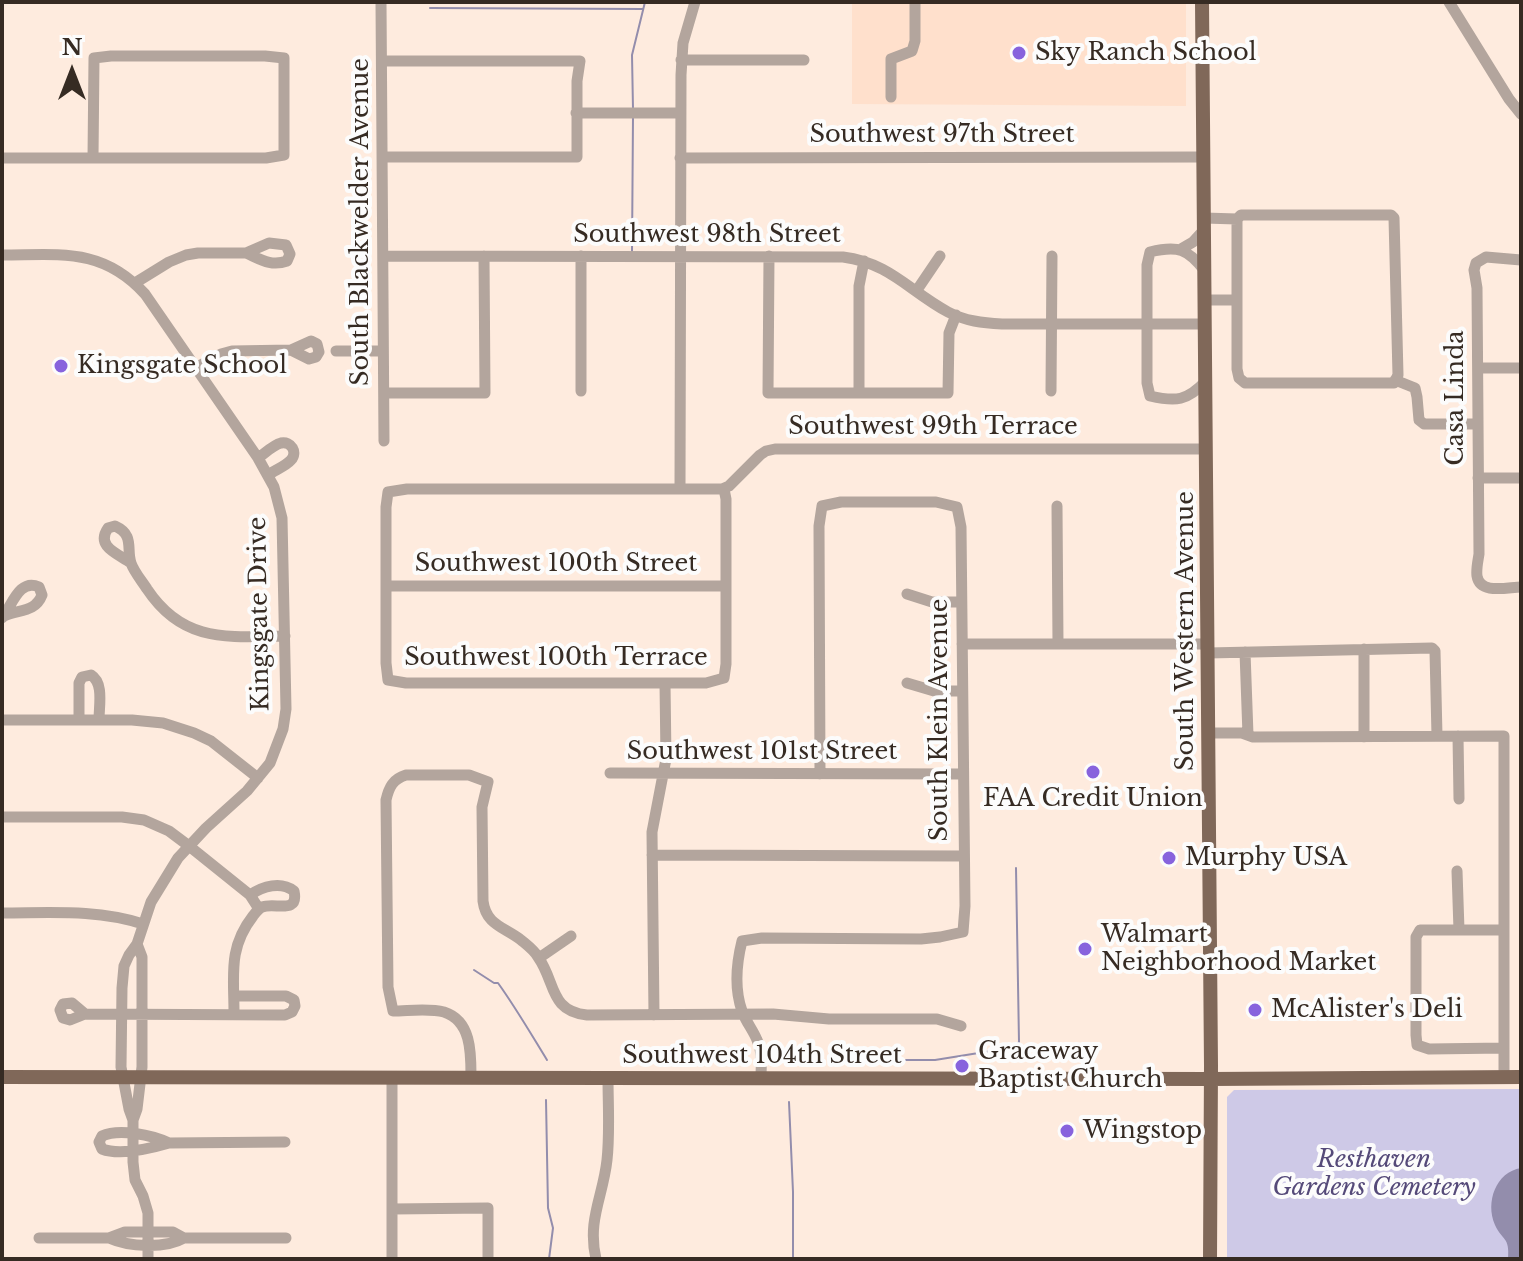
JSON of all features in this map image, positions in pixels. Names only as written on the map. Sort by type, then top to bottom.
[{"type":"main road","name":"South Western Avenue","points":[[1202,2],[1210,1259]]},
{"type":"main road","name":"Southwest 104th Street","points":[[2,1077],[1521,1077]]},
{"type":"street","name":"South Blackwelder Avenue","points":[[381,2],[384,441]]},
{"type":"street","points":[[680,489],[681,60],[695,2]]},
{"type":"street","points":[[891,97],[891,59],[912,51],[915,41],[915,2]]},
{"type":"street","points":[[1449,2],[1521,114]]},
{"type":"street","points":[[2,158],[93,158],[266,158],[284,155],[284,58],[94,58],[93,158]]},
{"type":"street","points":[[681,60],[804,60]]},
{"type":"street","points":[[382,61],[580,61],[577,157],[382,157]]},
{"type":"street","points":[[576,113],[680,113]]},
{"type":"street","name":"Southwest 97th Street","points":[[680,158],[1204,157]]},
{"type":"street","points":[[1181,249],[1193,242],[1204,224],[1237,219],[1241,215],[1391,215],[1394,218],[1398,375],[1394,383],[1245,383],[1239,378],[1235,300],[1237,219]]},
{"type":"street","points":[[1205,271],[1194,256],[1181,249],[1150,252],[1147,265],[1147,383],[1150,396],[1181,399],[1196,406],[1206,419]]},
{"type":"street","points":[[2,255],[63,255],[91,259],[109,265],[135,283],[186,255],[246,253]]},
{"type":"street","name":"Southwest 98th Street","points":[[383,256],[843,257],[887,270],[946,311],[969,320],[986,323],[1205,324]]},
{"type":"street","points":[[384,393],[485,393],[484,256]]},
{"type":"street","points":[[581,256],[581,391]]},
{"type":"street","points":[[769,256],[768,393],[948,393],[948,338],[956,315]]},
{"type":"street","points":[[917,290],[940,256]]},
{"type":"street","points":[[1051,391],[1052,256]]},
{"type":"street","name":"Casa Linda","points":[[1521,260],[1486,257],[1475,265],[1477,575],[1487,588],[1521,587]]},
{"type":"street","points":[[859,393],[859,286],[864,261]]},
{"type":"street","name":"Kingsgate Drive","points":[[135,283],[258,458],[280,504],[286,709],[283,729],[270,763],[189,846],[161,883],[137,944],[124,966],[121,1067],[133,1120],[133,1170],[146,1204],[148,1259]]},
{"type":"street","points":[[1205,300],[1235,300]]},
{"type":"street","points":[[195,368],[232,351],[291,350]]},
{"type":"street","points":[[336,351],[383,351]]},
{"type":"street","points":[[1478,368],[1521,368]]},
{"type":"street","points":[[1395,380],[1415,388],[1419,420],[1424,424],[1478,424]]},
{"type":"street","points":[[1181,399],[1206,381]]},
{"type":"street","points":[[258,458],[281,443],[293,447],[295,452],[292,459],[268,475]]},
{"type":"street","name":"Southwest 99th Terrace","points":[[724,489],[763,452],[775,449],[1206,449]]},
{"type":"street","points":[[1478,478],[1521,478]]},
{"type":"street","points":[[387,586],[388,492],[407,489],[724,489],[726,586]]},
{"type":"street","name":"South Klein Avenue","points":[[743,1015],[736,984],[736,966],[742,941],[762,938],[921,939],[963,932],[961,527],[957,507],[936,502],[841,502],[822,506],[819,526],[820,774]]},
{"type":"street","points":[[1057,506],[1058,644]]},
{"type":"street","points":[[131,563],[161,608],[182,625],[223,637],[285,636]]},
{"type":"street","name":"Southwest 100th Street","points":[[387,586],[726,586]]},
{"type":"street","name":"Southwest 100th Terrace","points":[[387,586],[388,680],[406,683],[706,683],[724,678],[726,586]]},
{"type":"street","points":[[907,594],[932,602],[961,602]]},
{"type":"street","points":[[962,644],[1208,648],[1245,652],[1432,648],[1435,651],[1437,736]]},
{"type":"street","points":[[1364,649],[1364,737]]},
{"type":"street","points":[[1245,652],[1248,735]]},
{"type":"street","points":[[79,720],[79,683],[87,675],[98,681],[99,720]]},
{"type":"street","points":[[654,1015],[652,824],[664,773],[665,683]]},
{"type":"street","points":[[907,683],[934,691],[962,691]]},
{"type":"street","points":[[2,720],[155,722],[194,733],[227,752],[258,778]]},
{"type":"street","points":[[1208,733],[1242,733],[1253,737],[1504,736],[1504,1077]]},
{"type":"street","points":[[1458,736],[1459,799]]},
{"type":"street","name":"Southwest 101st Street","points":[[610,773],[963,774]]},
{"type":"street","points":[[471,1078],[470,1041],[456,1020],[441,1011],[393,1011],[388,987],[387,794],[394,780],[411,775],[469,775],[488,782],[482,807],[484,907],[490,919],[524,942],[539,958],[555,996],[568,1010],[587,1015],[773,1014],[829,1019],[937,1019],[961,1026]]},
{"type":"street","points":[[2,817],[137,818],[161,826],[250,895],[259,909]]},
{"type":"street","points":[[652,855],[963,856]]},
{"type":"street","points":[[1457,871],[1459,930]]},
{"type":"street","points":[[234,1013],[237,942],[259,909],[291,905],[296,898],[294,891],[287,886],[264,887],[250,895]]},
{"type":"street","points":[[2,913],[96,913],[143,924]]},
{"type":"street","points":[[1503,930],[1420,930],[1416,937],[1416,1035],[1417,1045],[1429,1049],[1504,1048]]},
{"type":"street","points":[[539,958],[571,936]]},
{"type":"street","name":"Kingsgate Drive","points":[[133,1120],[140,1077],[142,1014],[142,957],[137,944]]},
{"type":"street","points":[[85,1014],[289,1014],[295,1006],[294,1000],[286,996],[234,996]]},
{"type":"street","points":[[743,1015],[759,1044],[761,1078]]},
{"type":"street","points":[[392,1078],[392,1259]]},
{"type":"street","points":[[596,1259],[594,1220],[608,1155],[608,1078]]},
{"type":"street","points":[[169,1143],[156,1136],[108,1133],[99,1142],[105,1151],[115,1152],[169,1143],[285,1142]]},
{"type":"street","points":[[392,1209],[488,1208],[488,1259]]},
{"type":"street","points":[[39,1238],[109,1238],[125,1232],[172,1244],[184,1238],[286,1238]]},
{"type":"shaded area","name":"Sky Ranch School","points":[[852,2],[1186,2],[1186,106],[852,104]]},
{"type":"shaded area","points":[[1521,1168],[1521,1259],[1508,1259],[1507,1242],[1492,1216],[1492,1198],[1505,1175]]},
{"type":"green space","name":"Resthaven Gardens Cemetery","points":[[1521,1089],[1521,1259],[1227,1259],[1227,1097],[1234,1090]]},
{"type":"waterway","points":[[633,109],[632,55],[645,2]]},
{"type":"waterway","points":[[430,8],[643,9]]},
{"type":"waterway","points":[[632,251],[633,116]]},
{"type":"waterway","points":[[853,1064],[856,1060],[935,1060],[1007,1050],[1019,1042],[1016,868]]},
{"type":"waterway","points":[[474,970],[498,983],[547,1060]]},
{"type":"waterway","points":[[546,1100],[548,1208],[553,1228],[549,1259]]},
{"type":"waterway","points":[[789,1102],[793,1259]]},
{"type":"place","name":"Sky Ranch School","points":[[1019,53]]},
{"type":"place","name":"Kingsgate School","points":[[61,366]]},
{"type":"place","name":"FAA Credit Union","points":[[1093,772]]},
{"type":"place","name":"Murphy USA","points":[[1169,858]]},
{"type":"place","name":"Walmart Neighborhood Market","points":[[1085,949]]},
{"type":"place","name":"McAlister's Deli","points":[[1255,1010]]},
{"type":"place","name":"Graceway Baptist Church","points":[[962,1066]]},
{"type":"place","name":"Wingstop","points":[[1067,1131]]}]
